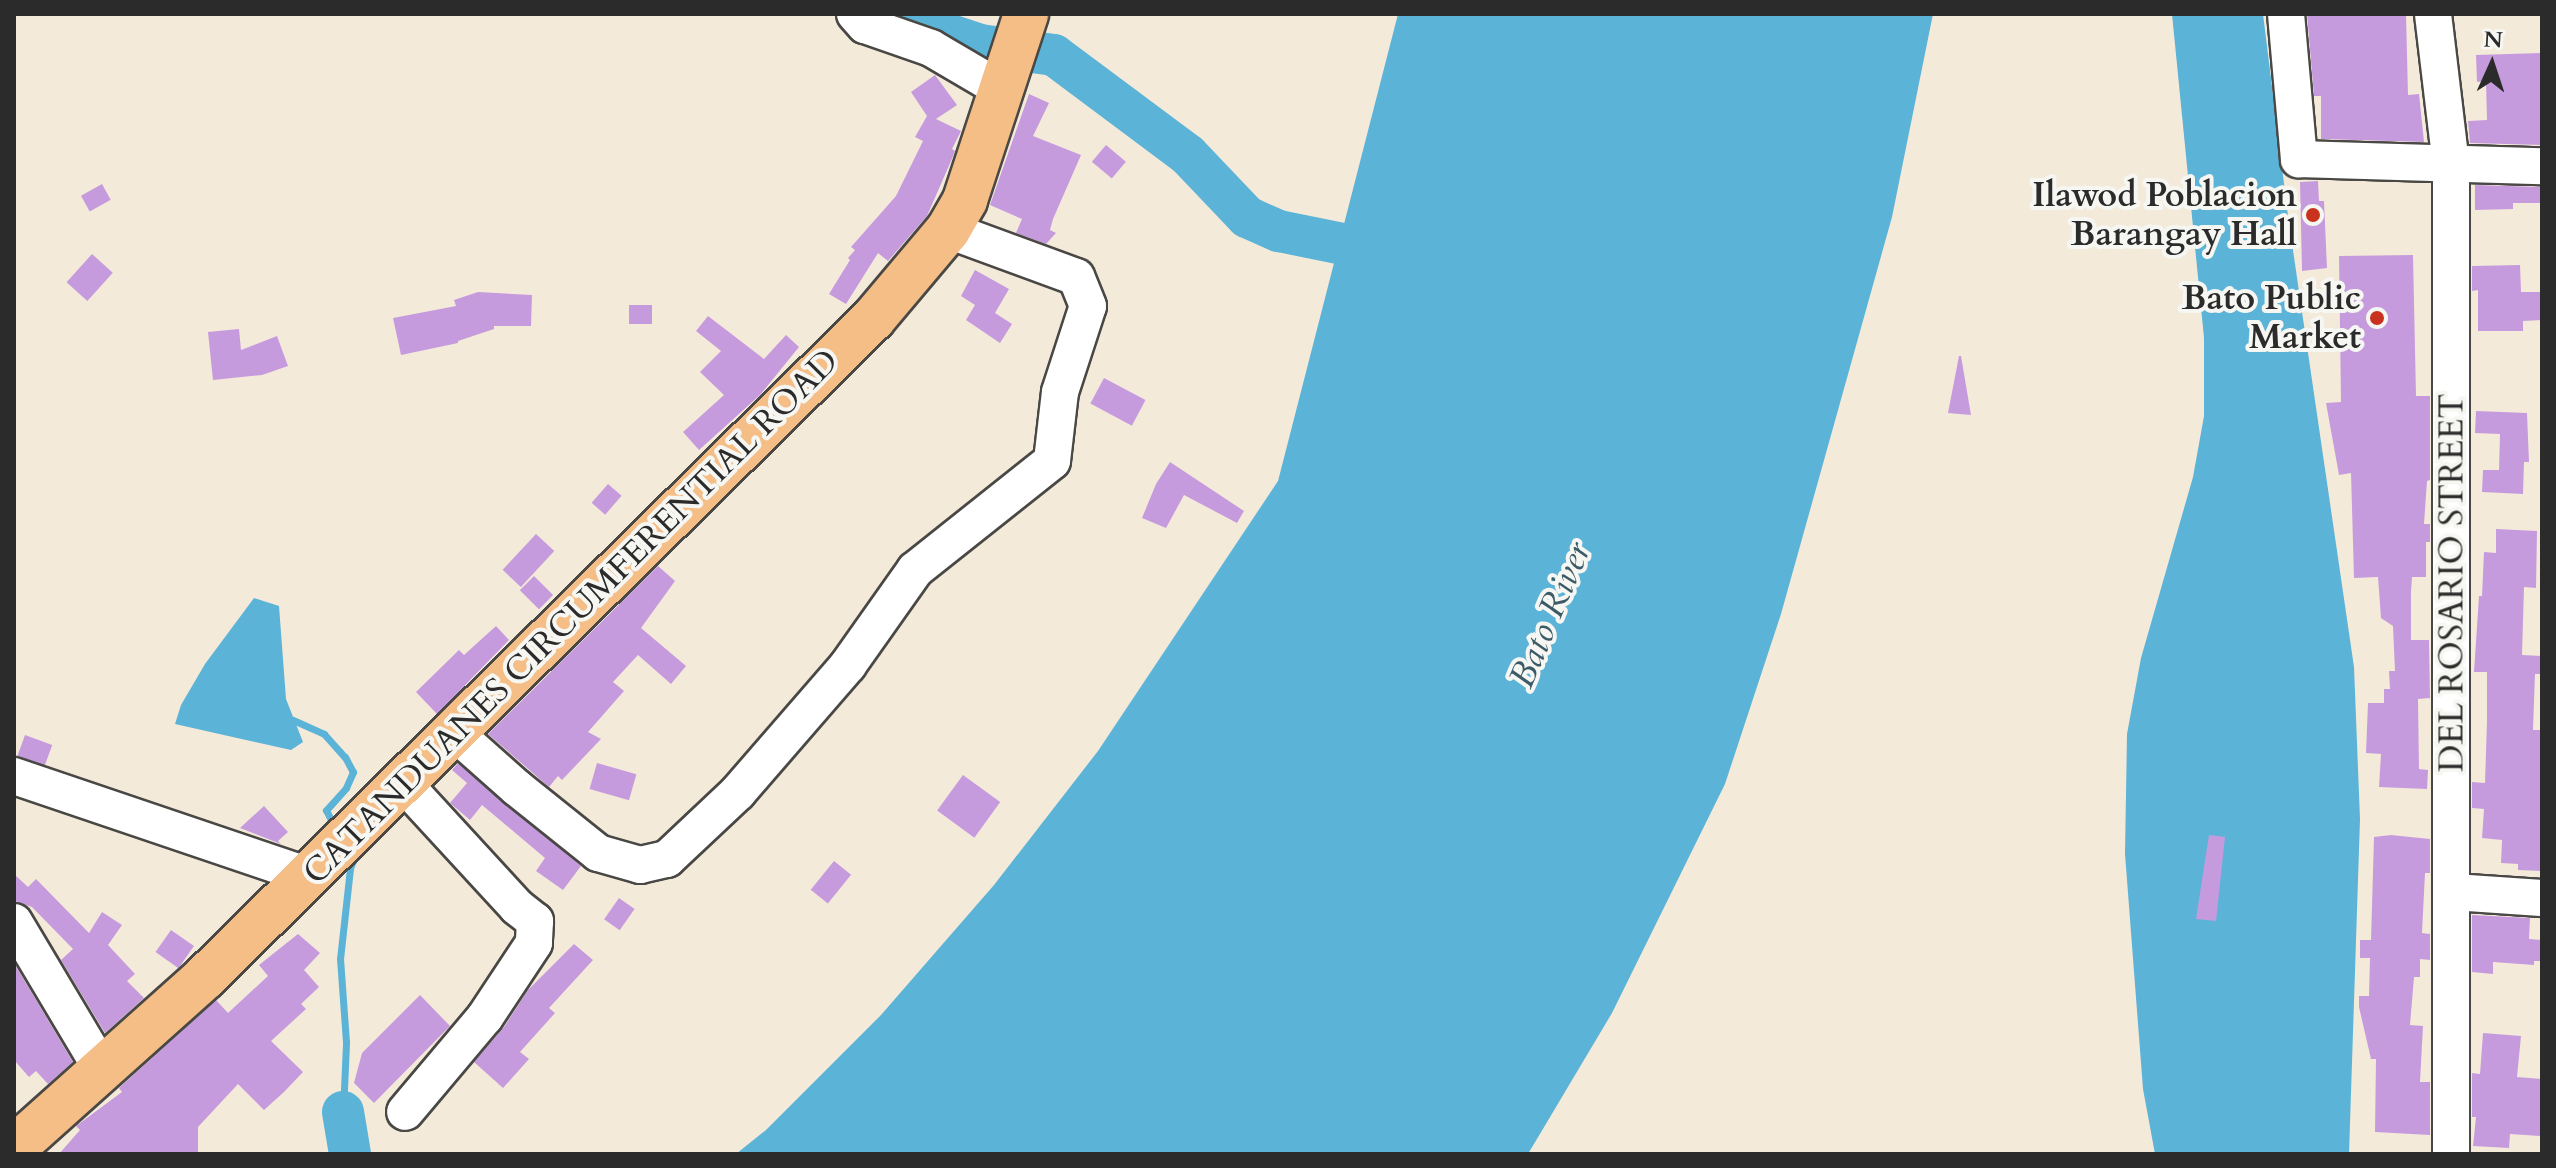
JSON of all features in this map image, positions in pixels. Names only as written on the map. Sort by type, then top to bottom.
[{"type":"main road","name":"CATANDUANES CIRCUMFERENTIAL ROAD","points":[[14,1148],[205,977],[873,319],[948,230],[965,200],[1014,49]]},
{"type":"street","points":[[855,14],[865,25],[931,48],[1014,49]]},
{"type":"street","points":[[2286,14],[2299,159],[2542,166]]},
{"type":"street","name":"DEL ROSARIO STREET","points":[[2433,14],[2451,165],[2451,1154]]},
{"type":"street","points":[[455,733],[598,853],[640,865],[667,859],[738,792],[848,665],[915,570],[1052,461],[1060,392],[1088,306],[1076,277],[948,230]]},
{"type":"street","points":[[14,776],[309,876]]},
{"type":"street","points":[[404,784],[517,907],[535,921],[534,943],[493,1005],[405,1112]]},
{"type":"street","points":[[2453,892],[2542,898]]},
{"type":"street","points":[[14,922],[101,1068]]},
{"type":"water","name":"Bato River","points":[[1398,14],[1933,14],[1892,217],[1781,614],[1725,784],[1612,1013],[1528,1154],[736,1154],[766,1130],[881,1015],[994,885],[1098,751],[1278,481]]},
{"type":"water","points":[[2172,14],[2263,14],[2288,216],[2354,667],[2360,819],[2349,1154],[2155,1154],[2143,1089],[2125,854],[2127,734],[2141,658],[2193,477],[2204,416],[2204,338]]},
{"type":"water","points":[[254,598],[279,606],[286,699],[303,742],[291,750],[175,724],[181,705],[205,664]]},
{"type":"building","points":[[2307,14],[2406,14],[2408,95],[2419,94],[2424,142],[2321,139],[2321,96],[2314,96]]},
{"type":"building","points":[[2542,53],[2542,145],[2470,143],[2468,121],[2487,120],[2486,81],[2477,82],[2476,55]]},
{"type":"building","points":[[935,75],[957,105],[936,119],[961,131],[952,149],[955,151],[927,216],[888,261],[878,253],[846,304],[829,294],[855,250],[851,247],[896,196],[923,141],[915,137],[927,116],[911,92]]},
{"type":"building","points":[[1029,94],[1049,103],[1033,136],[1081,155],[1053,219],[1050,230],[1056,233],[1046,244],[1016,233],[1022,219],[990,205]]},
{"type":"building","points":[[1106,145],[1126,162],[1112,179],[1092,162]]},
{"type":"building","points":[[2318,181],[2319,201],[2324,201],[2327,268],[2302,271],[2300,182]]},
{"type":"building","points":[[102,184],[111,200],[90,211],[81,196]]},
{"type":"building","points":[[2475,185],[2542,187],[2542,203],[2513,203],[2513,209],[2475,210]]},
{"type":"building","points":[[92,254],[113,273],[87,301],[67,282]]},
{"type":"building","points":[[2413,255],[2416,396],[2430,396],[2430,480],[2427,481],[2424,524],[2430,524],[2430,542],[2426,542],[2426,577],[2412,577],[2411,592],[2411,640],[2429,640],[2430,698],[2418,699],[2419,769],[2428,770],[2427,789],[2379,787],[2381,754],[2366,753],[2368,703],[2384,703],[2384,689],[2390,689],[2389,671],[2395,671],[2393,626],[2381,618],[2378,577],[2354,578],[2351,473],[2339,475],[2326,403],[2341,402],[2339,256]]},
{"type":"building","points":[[2520,265],[2521,292],[2542,292],[2542,320],[2523,321],[2523,331],[2478,331],[2478,290],[2472,291],[2472,266]]},
{"type":"building","points":[[975,270],[1009,289],[995,313],[1012,324],[1000,343],[966,320],[975,305],[961,296]]},
{"type":"building","points":[[478,292],[532,295],[531,326],[494,326],[494,329],[458,343],[401,355],[393,318],[456,306],[454,300]]},
{"type":"building","points":[[629,305],[652,305],[652,324],[629,324]]},
{"type":"building","points":[[708,316],[764,359],[786,335],[799,347],[760,395],[699,450],[683,432],[724,395],[700,372],[721,351],[696,331]]},
{"type":"building","points":[[239,329],[241,350],[277,336],[288,366],[262,375],[213,380],[208,332]]},
{"type":"building","points":[[1961,356],[1971,415],[1948,413]]},
{"type":"building","points":[[1104,378],[1145,400],[1132,426],[1090,404]]},
{"type":"building","points":[[2476,411],[2527,413],[2529,462],[2524,462],[2523,494],[2482,492],[2483,470],[2499,470],[2500,434],[2475,433]]},
{"type":"building","points":[[1170,462],[1244,511],[1237,523],[1184,495],[1166,528],[1142,518],[1156,484]]},
{"type":"building","points":[[608,484],[622,496],[605,515],[592,503]]},
{"type":"building","points":[[2496,529],[2537,531],[2536,588],[2524,587],[2522,655],[2542,656],[2541,674],[2535,674],[2533,730],[2542,730],[2542,871],[2518,870],[2518,864],[2501,863],[2502,840],[2482,838],[2484,809],[2472,808],[2472,782],[2485,783],[2487,672],[2474,672],[2479,596],[2482,596],[2484,552],[2496,553]]},
{"type":"building","points":[[536,534],[554,551],[521,587],[503,570]]},
{"type":"building","points":[[658,566],[675,581],[641,628],[686,666],[671,684],[638,655],[613,682],[624,691],[588,732],[601,739],[562,780],[558,776],[549,787],[488,734]]},
{"type":"building","points":[[534,576],[553,595],[539,609],[520,590]]},
{"type":"building","points":[[496,626],[509,640],[437,714],[416,692],[459,650],[464,655]]},
{"type":"building","points":[[25,735],[52,745],[45,766],[17,756]]},
{"type":"building","points":[[458,763],[581,866],[563,890],[536,871],[545,858],[482,805],[470,820],[450,803],[467,783],[452,770]]},
{"type":"building","points":[[597,763],[636,774],[629,800],[590,789]]},
{"type":"building","points":[[963,775],[1000,802],[974,838],[937,811]]},
{"type":"building","points":[[264,806],[288,832],[278,841],[281,844],[240,828]]},
{"type":"building","points":[[2209,835],[2225,837],[2216,921],[2196,919]]},
{"type":"building","points":[[2391,835],[2430,839],[2430,873],[2425,873],[2422,933],[2430,934],[2430,960],[2420,959],[2420,977],[2414,977],[2410,1025],[2423,1026],[2420,1082],[2430,1082],[2430,1135],[2375,1132],[2376,1059],[2371,1059],[2359,1007],[2359,996],[2369,996],[2370,958],[2360,958],[2360,940],[2371,940],[2374,837]]},
{"type":"building","points":[[834,861],[851,875],[828,904],[811,890]]},
{"type":"building","points":[[14,874],[28,887],[36,879],[89,933],[102,912],[122,925],[108,945],[135,974],[127,981],[144,998],[105,1033],[61,960],[73,949],[32,907],[14,901]]},
{"type":"building","points":[[619,898],[635,909],[620,930],[604,919]]},
{"type":"building","points":[[2472,915],[2530,918],[2529,939],[2542,940],[2542,961],[2534,961],[2534,965],[2493,962],[2493,974],[2472,972]]},
{"type":"building","points":[[171,930],[194,946],[178,968],[156,952]]},
{"type":"building","points":[[298,934],[320,953],[304,970],[319,987],[301,1004],[306,1009],[271,1041],[303,1072],[284,1092],[264,1110],[238,1084],[198,1127],[198,1154],[59,1154],[80,1130],[76,1126],[122,1092],[119,1088],[216,1000],[228,1013],[268,976],[259,965]]},
{"type":"building","points":[[574,944],[593,960],[549,1008],[555,1013],[520,1052],[529,1059],[503,1088],[474,1062],[504,1027],[528,990]]},
{"type":"building","points":[[14,963],[73,1062],[48,1084],[36,1071],[29,1077],[14,1060]]},
{"type":"building","points":[[420,995],[450,1026],[374,1103],[354,1083],[362,1053]]},
{"type":"building","points":[[2483,1033],[2521,1036],[2517,1077],[2542,1079],[2540,1136],[2510,1134],[2509,1148],[2473,1146],[2476,1117],[2472,1117],[2472,1073],[2480,1074]]},
{"type":"waterway","points":[[888,14],[980,45],[1054,55],[1188,155],[1247,217],[1279,231],[1397,255]]},
{"type":"waterway","points":[[293,720],[324,734],[345,757],[353,772],[346,788],[326,810],[332,822]]},
{"type":"waterway","points":[[343,1112],[346,1042],[340,959],[350,868],[355,856]]},
{"type":"waterway","points":[[343,1112],[350,1154]]},
{"type":"place","name":"Ilawod Poblacion Barangay Hall","points":[[2313,215]]},
{"type":"place","name":"Bato Public Market","points":[[2377,318]]}]
